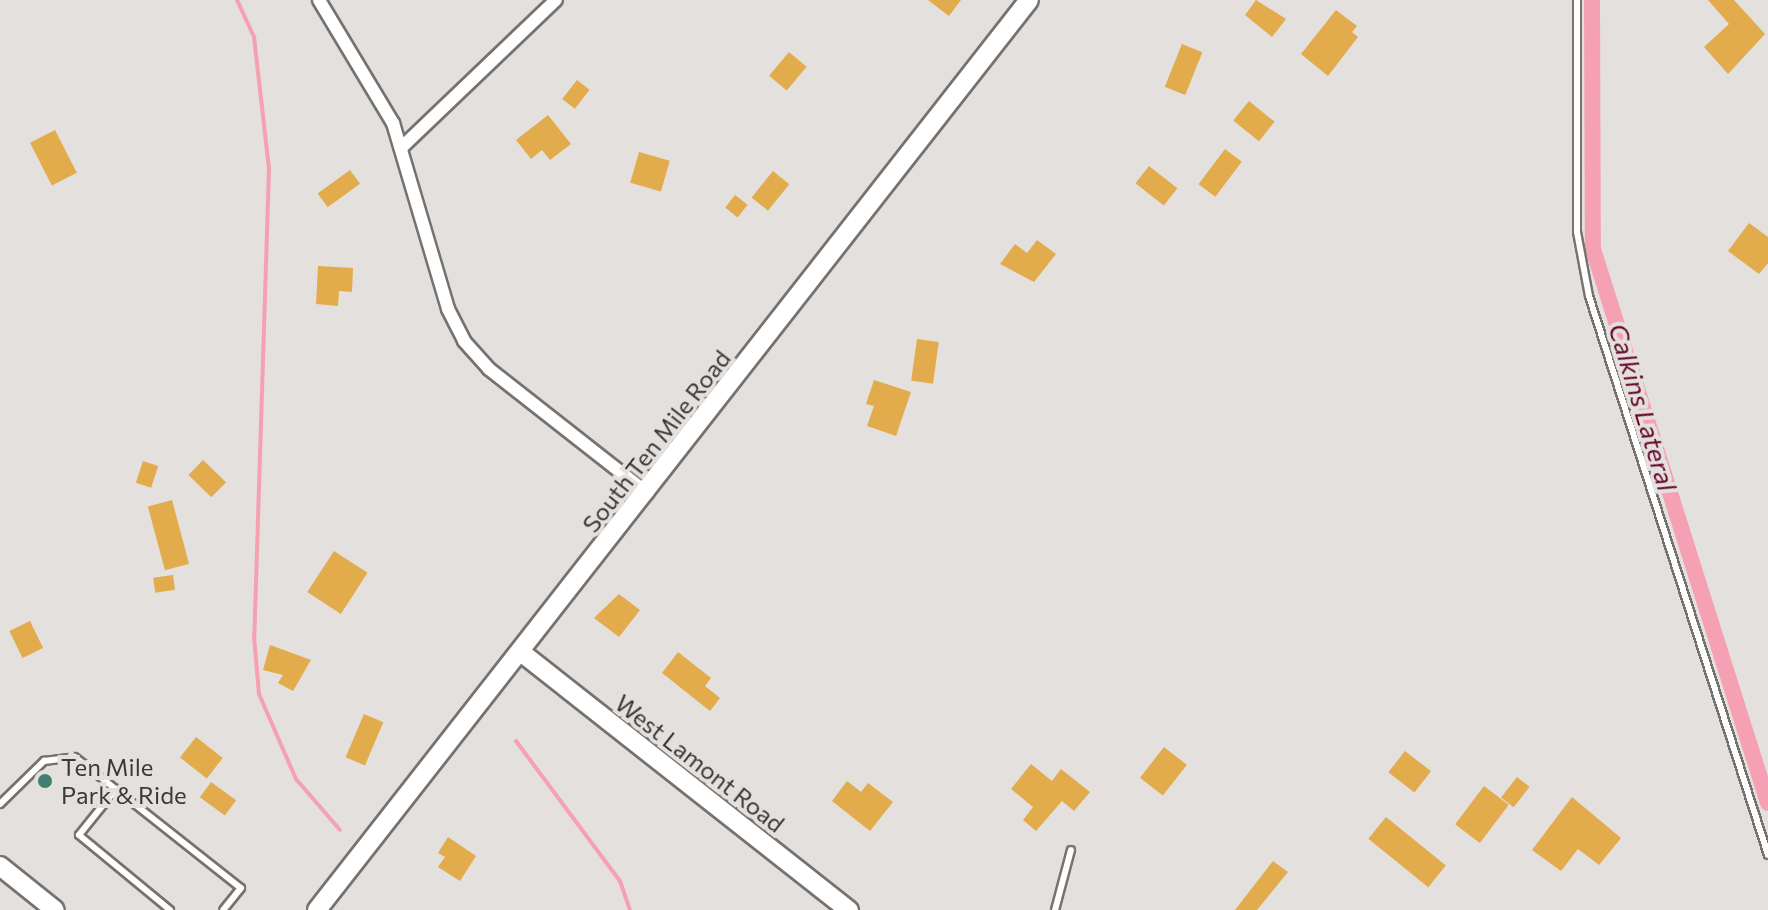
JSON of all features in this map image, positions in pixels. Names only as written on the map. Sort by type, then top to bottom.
[{"type":"main road","name":"South Ten Mile Road","points":[[317,910],[522,653],[1029,0]]},
{"type":"main road","name":"West Lamont Road","points":[[522,653],[849,910]]},
{"type":"main road","points":[[0,866],[55,910]]},
{"type":"street","points":[[319,0],[384,106],[401,148],[448,309],[464,341],[489,369],[647,493]]},
{"type":"street","points":[[401,148],[556,0]]},
{"type":"lane","points":[[1577,0],[1577,232],[1589,296],[1768,855]]},
{"type":"lane","points":[[0,804],[44,761],[75,757],[241,888],[223,910]]},
{"type":"lane","points":[[116,789],[79,835],[170,910]]},
{"type":"lane","points":[[1055,910],[1071,850]]},
{"type":"building","points":[[928,0],[961,0],[949,16]]},
{"type":"building","points":[[1256,0],[1286,19],[1272,37],[1245,15]]},
{"type":"building","points":[[1708,0],[1734,0],[1765,34],[1728,74],[1704,47],[1729,24]]},
{"type":"building","points":[[1336,10],[1357,26],[1352,32],[1358,37],[1328,76],[1301,54]]},
{"type":"building","points":[[1182,44],[1202,52],[1185,95],[1165,87]]},
{"type":"building","points":[[789,52],[807,67],[787,91],[769,76]]},
{"type":"building","points":[[577,80],[590,90],[575,109],[562,99]]},
{"type":"building","points":[[1249,101],[1275,122],[1259,141],[1233,120]]},
{"type":"building","points":[[548,115],[571,144],[550,160],[542,150],[531,159],[516,140]]},
{"type":"building","points":[[55,130],[77,173],[52,185],[30,143]]},
{"type":"building","points":[[1225,149],[1242,162],[1215,197],[1199,184]]},
{"type":"building","points":[[639,152],[670,161],[661,192],[630,183]]},
{"type":"building","points":[[1149,166],[1177,188],[1164,206],[1135,183]]},
{"type":"building","points":[[350,170],[360,184],[328,207],[318,194]]},
{"type":"building","points":[[773,171],[789,184],[768,211],[752,197]]},
{"type":"building","points":[[735,195],[748,205],[738,217],[725,208]]},
{"type":"building","points":[[1749,223],[1768,237],[1768,263],[1759,274],[1728,251]]},
{"type":"building","points":[[1037,240],[1056,254],[1034,282],[1000,264],[1015,244],[1027,253]]},
{"type":"building","points":[[318,266],[353,268],[352,292],[339,291],[338,306],[316,304]]},
{"type":"building","points":[[917,339],[939,342],[933,384],[911,381]]},
{"type":"building","points":[[874,380],[911,392],[896,436],[867,426],[874,406],[866,404]]},
{"type":"building","points":[[203,460],[226,482],[211,497],[188,475]]},
{"type":"building","points":[[143,461],[158,466],[151,488],[136,483]]},
{"type":"building","points":[[172,500],[189,564],[165,570],[148,506]]},
{"type":"building","points":[[334,551],[368,573],[341,614],[307,592]]},
{"type":"building","points":[[173,575],[175,590],[155,593],[153,578]]},
{"type":"building","points":[[619,594],[640,610],[619,637],[594,618]]},
{"type":"building","points":[[30,621],[43,648],[22,658],[9,631]]},
{"type":"building","points":[[270,645],[311,660],[293,691],[278,683],[283,675],[263,670]]},
{"type":"building","points":[[678,652],[711,678],[705,686],[720,698],[710,711],[662,673]]},
{"type":"building","points":[[364,714],[383,722],[365,765],[346,757]]},
{"type":"building","points":[[196,737],[223,758],[207,778],[180,757]]},
{"type":"building","points":[[1164,747],[1187,765],[1163,796],[1140,778]]},
{"type":"building","points":[[1405,751],[1431,771],[1414,793],[1388,772]]},
{"type":"building","points":[[1031,764],[1052,781],[1061,769],[1090,792],[1074,811],[1062,801],[1036,831],[1023,820],[1033,807],[1011,789]]},
{"type":"building","points":[[1517,777],[1530,787],[1514,807],[1501,797]]},
{"type":"building","points":[[847,781],[861,792],[868,783],[893,802],[870,831],[832,801]]},
{"type":"building","points":[[211,782],[236,800],[225,816],[200,797]]},
{"type":"building","points":[[1484,786],[1509,805],[1480,843],[1455,824]]},
{"type":"building","points":[[1572,797],[1621,838],[1599,865],[1578,849],[1561,871],[1532,850]]},
{"type":"building","points":[[1386,817],[1446,865],[1428,887],[1368,839]]},
{"type":"building","points":[[448,837],[476,856],[460,881],[438,867],[445,857],[438,853]]},
{"type":"building","points":[[1273,861],[1288,872],[1257,910],[1235,910]]},
{"type":"waterway","points":[[237,0],[254,37],[269,169],[254,636],[259,694],[296,779],[340,830]]},
{"type":"waterway","name":"Calkins Lateral","points":[[1592,0],[1593,249],[1768,803]]},
{"type":"waterway","points":[[516,741],[620,881],[630,910]]},
{"type":"place","name":"Ten Mile Park & Ride","points":[[45,781]]}]
